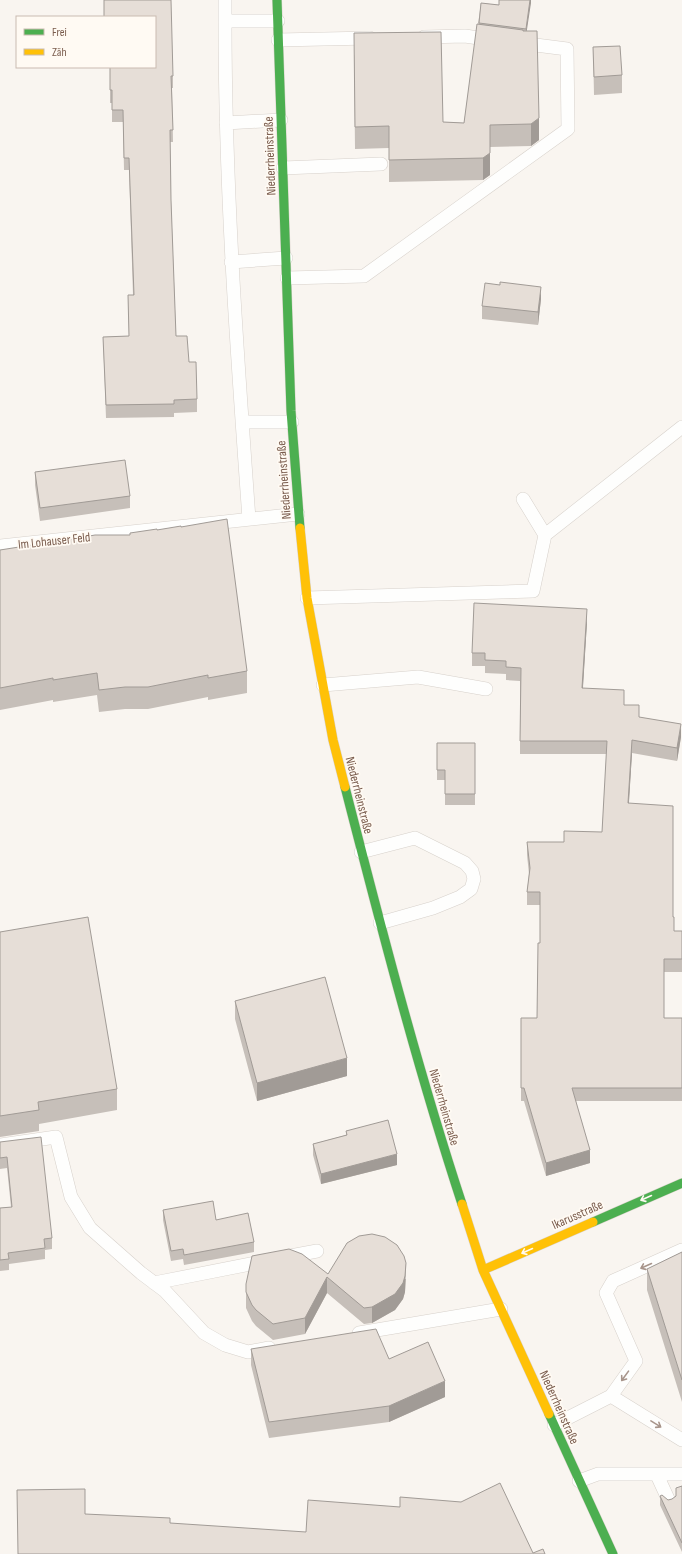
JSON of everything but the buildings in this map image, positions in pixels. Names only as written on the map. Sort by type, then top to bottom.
[{"type":"street","name":"Niederrheinstraße","points":[[277,0],[292,422],[298,514],[307,598],[333,740],[380,923],[441,1141],[484,1270],[613,1554]]},
{"type":"street","name":"Ikarusstraße","points":[[484,1270],[682,1182]]},
{"type":"lane","points":[[225,0],[226,123],[231,262],[248,519]]},
{"type":"lane","points":[[225,21],[278,21]]},
{"type":"lane","points":[[287,278],[364,276],[568,129],[567,49],[465,36],[410,37]]},
{"type":"lane","points":[[278,40],[379,38]]},
{"type":"lane","points":[[226,123],[281,120]]},
{"type":"lane","points":[[283,168],[381,164]]},
{"type":"lane","points":[[231,262],[286,258]]},
{"type":"lane","points":[[242,422],[292,422]]},
{"type":"lane","points":[[307,598],[533,591],[546,535],[682,427]]},
{"type":"lane","points":[[523,498],[546,535]]},
{"type":"lane","name":"Im Lohauser Feld","points":[[0,546],[298,514]]},
{"type":"lane","points":[[323,685],[418,677],[486,689]]},
{"type":"lane","points":[[361,852],[415,838],[465,863],[472,871],[474,879],[471,889],[460,898],[433,908],[380,923]]},
{"type":"lane","points":[[0,1145],[56,1137],[71,1197],[90,1228],[165,1292],[204,1333],[225,1345],[248,1352],[279,1346]]},
{"type":"lane","points":[[554,1425],[611,1396],[636,1361],[606,1293],[613,1280],[682,1250]]},
{"type":"lane","points":[[154,1283],[317,1251]]},
{"type":"lane","points":[[348,1335],[501,1309]]},
{"type":"lane","points":[[611,1396],[682,1440]]},
{"type":"lane","points":[[579,1481],[598,1474],[681,1477]]},
{"type":"lane","points":[[657,1475],[669,1501]]},
{"type":"traffic: fast","points":[[277,0],[291,411],[300,528]]},
{"type":"traffic: fast","points":[[345,787],[415,1049],[462,1204]]},
{"type":"traffic: fast","points":[[593,1222],[682,1183]]},
{"type":"traffic: fast","points":[[549,1414],[613,1554]]},
{"type":"traffic: slow","points":[[300,528],[307,598],[333,740],[345,787]]},
{"type":"traffic: slow","points":[[462,1204],[483,1270],[549,1414]]},
{"type":"traffic: slow","points":[[483,1270],[593,1222]]}]
